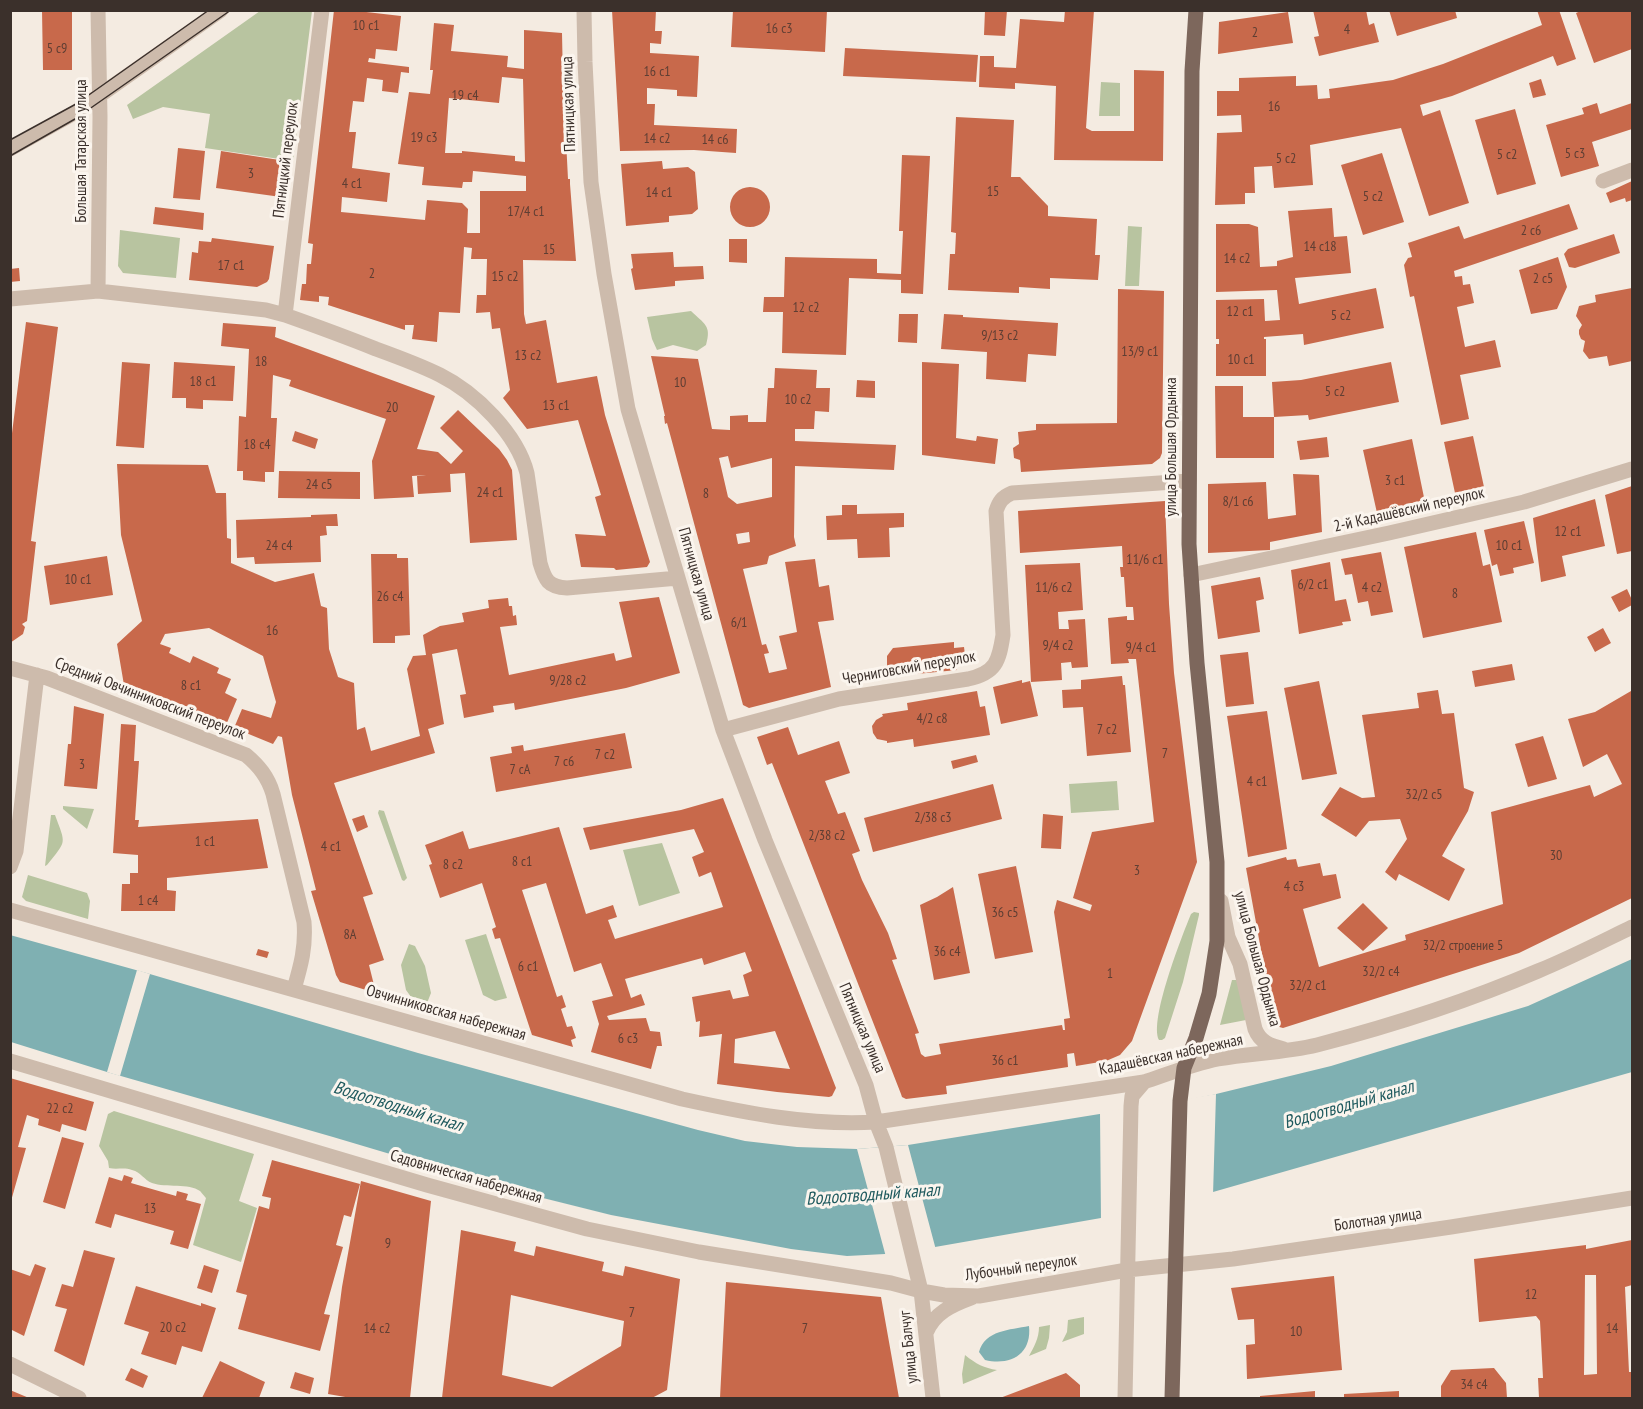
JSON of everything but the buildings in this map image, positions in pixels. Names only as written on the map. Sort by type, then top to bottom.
[{"type":"main road","name":"улица Большая Ордынка","points":[[1172,1398],[1180,1101],[1184,1068],[1209,994],[1217,940],[1218,883],[1197,663],[1188,519],[1192,71],[1196,10]]},
{"type":"street","name":"Большая Татарская улица","points":[[98,10],[100,96],[98,291]]},
{"type":"street","points":[[10,148],[76,112],[221,10]]},
{"type":"street","name":"Пятницкий переулок","points":[[285,315],[322,10]]},
{"type":"street","name":"Пятницкая улица","points":[[585,10],[590,163],[604,274],[628,409],[723,730],[765,840],[866,1085],[876,1122],[886,1147],[912,1255]]},
{"type":"street","points":[[1603,180],[1632,170]]},
{"type":"street","points":[[10,299],[98,291],[266,310],[413,363],[459,387],[483,407],[508,434],[524,460],[540,563],[548,582],[555,587],[567,588],[678,578]]},
{"type":"street","name":"2-й Кадашёвский переулок","points":[[1191,575],[1524,502],[1632,469]]},
{"type":"street","name":"Черниговский переулок","points":[[723,730],[839,699],[968,679],[988,672],[996,664],[1003,635],[996,511],[1004,497],[1012,493],[1189,481]]},
{"type":"street","name":"Средний Овчинниковский переулок","points":[[10,668],[37,675],[114,703],[246,755],[258,765],[269,782],[273,794],[304,922],[304,952],[294,989]]},
{"type":"street","points":[[10,867],[16,851],[37,675]]},
{"type":"street","name":"улица Большая Ордынка","points":[[1218,883],[1228,937],[1240,964],[1258,1037],[1271,1046],[1283,1050],[1299,1049]]},
{"type":"street","name":"Овчинниковская набережная","points":[[10,910],[682,1099],[794,1120],[853,1124],[876,1122]]},
{"type":"street","name":"Кадашёвская набережная","points":[[876,1122],[1144,1082],[1216,1060],[1299,1049],[1402,1020],[1506,984],[1548,967],[1632,927]]},
{"type":"street","name":"Садовническая набережная","points":[[10,1061],[427,1185],[587,1229],[699,1252],[921,1291]]},
{"type":"street","points":[[1125,1398],[1131,1106],[1132,1096],[1144,1082]]},
{"type":"street","name":"Болотная улица","points":[[1127,1270],[1378,1238],[1632,1198]]},
{"type":"street","name":"улица Балчуг","points":[[912,1255],[921,1291],[933,1398]]},
{"type":"street","name":"Лубочный переулок","points":[[921,1291],[979,1296],[1127,1270]]},
{"type":"street","points":[[926,1333],[930,1323],[941,1312],[955,1304],[979,1296]]},
{"type":"street","points":[[10,1364],[79,1398]]},
{"type":"green space","points":[[260,11],[312,11],[293,161],[205,148],[210,114],[163,107],[133,119],[127,105]]},
{"type":"green space","points":[[1101,82],[1120,83],[1120,116],[1099,116]]},
{"type":"green space","points":[[1128,226],[1142,227],[1139,286],[1125,286]]},
{"type":"green space","points":[[120,230],[180,238],[176,278],[123,273],[118,266]]},
{"type":"green space","points":[[691,311],[706,325],[708,338],[706,345],[697,351],[673,345],[657,350],[647,317]]},
{"type":"green space","points":[[1117,781],[1119,810],[1071,813],[1069,784]]},
{"type":"green space","points":[[63,806],[94,809],[87,829],[63,809]]},
{"type":"green space","points":[[379,810],[384,811],[407,878],[404,881],[378,813]]},
{"type":"green space","points":[[51,815],[55,815],[63,842],[45,866]]},
{"type":"green space","points":[[662,843],[680,893],[639,906],[623,850]]},
{"type":"green space","points":[[28,875],[87,893],[90,901],[88,919],[26,901],[22,897]]},
{"type":"green space","points":[[1194,912],[1199,915],[1183,982],[1165,1038],[1159,1040],[1157,1030],[1162,997],[1181,940],[1191,914]]},
{"type":"green space","points":[[486,934],[507,998],[495,1001],[483,995],[465,940]]},
{"type":"green space","points":[[409,944],[415,946],[425,966],[431,993],[427,1003],[414,1001],[406,990],[401,965]]},
{"type":"green space","points":[[1232,980],[1237,980],[1246,1020],[1220,1025]]},
{"type":"green space","points":[[114,1111],[254,1154],[239,1201],[257,1208],[241,1262],[193,1245],[206,1198],[200,1191],[190,1187],[149,1182],[135,1171],[109,1168],[108,1161],[99,1146],[108,1114]]},
{"type":"green space","points":[[1084,1317],[1084,1334],[1062,1342],[1067,1332],[1068,1320]]},
{"type":"green space","points":[[1050,1325],[1046,1349],[1029,1356],[1037,1339],[1039,1327]]},
{"type":"green space","points":[[965,1355],[980,1365],[997,1370],[963,1384]]},
{"type":"water","name":"Водоотводный канал","points":[[10,935],[418,1053],[698,1130],[745,1141],[797,1147],[857,1149],[908,1145],[1212,1095],[1331,1066],[1528,1006],[1632,959],[1632,1072],[1213,1192],[1101,1218],[935,1247],[885,1254],[847,1256],[791,1249],[611,1215],[511,1190],[11,1042]]},
{"type":"water","points":[[1029,1326],[1027,1344],[1018,1356],[1003,1361],[994,1361],[985,1360],[979,1352],[982,1345],[992,1335]]},
{"type":"pier","points":[[137,970],[150,974],[120,1076],[107,1072]]},
{"type":"pier","points":[[1216,1094],[1213,1195],[1101,1221],[1100,1113]]},
{"type":"pier","points":[[908,1145],[936,1250],[886,1257],[857,1149]]},
{"type":"tram line","points":[[10,140],[76,104],[209,10]]},
{"type":"tram line","points":[[10,156],[75,119],[231,10]]}]
